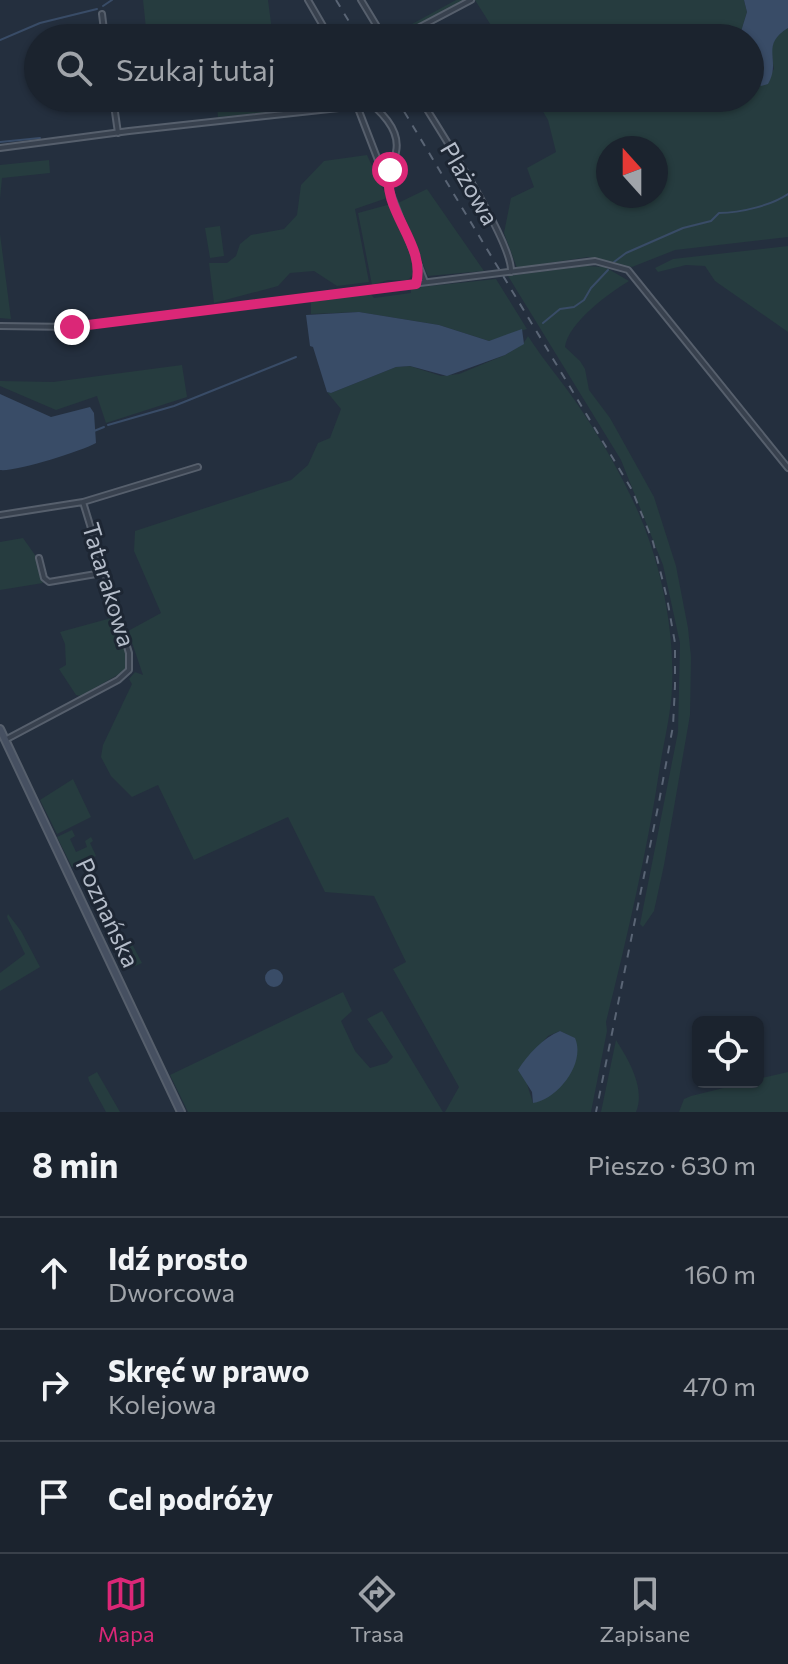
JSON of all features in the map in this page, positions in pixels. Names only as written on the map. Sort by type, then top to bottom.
[{"type":"main road","name":"Poznańska","points":[[0,729],[181,1112]]},
{"type":"street","points":[[308,0],[322,24]]},
{"type":"street","points":[[361,0],[376,24]]},
{"type":"street","points":[[426,24],[471,0]]},
{"type":"street","points":[[102,14],[103,24]]},
{"type":"street","points":[[115,112],[118,133]]},
{"type":"street","points":[[0,148],[296,112]]},
{"type":"street","points":[[381,112],[396,137],[397,149],[388,186]]},
{"type":"street","name":"Plażowa","points":[[428,112],[497,232],[510,260],[511,272]]},
{"type":"street","points":[[360,114],[426,283]]},
{"type":"street","points":[[381,169],[390,170]]},
{"type":"street","points":[[0,326],[65,327],[595,261],[628,270],[788,468]]},
{"type":"street","points":[[416,284],[419,264]]},
{"type":"street","points":[[0,515],[83,502],[198,467]]},
{"type":"street","name":"Tatarakowa","points":[[5,740],[128,673],[130,658],[83,502]]},
{"type":"street","points":[[39,558],[44,578],[49,582],[104,573]]},
{"type":"green space","points":[[143,0],[268,0],[271,24],[146,24]]},
{"type":"green space","points":[[456,0],[475,0],[431,24],[412,24]]},
{"type":"green space","points":[[475,0],[744,0],[747,12],[743,24],[490,24]]},
{"type":"green space","points":[[788,28],[788,237],[675,250],[632,267],[588,257],[517,268],[504,233],[511,198],[534,187],[527,168],[556,152],[543,112],[764,112],[764,82],[774,69],[772,56],[775,40]]},
{"type":"green space","points":[[217,112],[274,112],[218,117]]},
{"type":"green space","points":[[367,155],[387,198],[355,209],[369,282],[337,286],[314,271],[290,273],[278,286],[214,303],[209,263],[227,263],[236,256],[240,244],[251,235],[284,229],[297,215],[301,185],[324,161]]},
{"type":"green space","points":[[49,160],[50,173],[2,178],[0,199],[0,165]]},
{"type":"green space","points":[[427,189],[484,271],[428,276],[398,203]]},
{"type":"green space","points":[[391,204],[416,271],[408,280],[388,280],[372,285],[358,213]]},
{"type":"green space","points":[[220,226],[224,256],[210,258],[205,228]]},
{"type":"green space","points":[[0,234],[11,319],[0,318]]},
{"type":"green space","points":[[788,246],[788,332],[715,281],[705,266],[686,265],[658,272],[655,268],[673,259]]},
{"type":"green space","points":[[586,266],[605,267],[629,281],[581,319],[573,328],[565,347],[585,369],[589,390],[610,418],[654,497],[676,566],[691,657],[690,715],[664,865],[654,911],[643,927],[640,924],[678,732],[680,643],[663,565],[621,460],[508,276]]},
{"type":"green space","points":[[496,279],[527,329],[489,341],[439,325],[359,312],[311,314],[311,299],[369,292],[374,298],[411,293],[411,288]]},
{"type":"green space","points":[[528,336],[586,417],[622,479],[644,526],[668,618],[672,665],[669,718],[649,831],[606,1022],[607,1031],[591,1112],[445,1112],[459,1087],[393,969],[406,962],[374,896],[325,892],[288,817],[194,860],[158,785],[132,797],[111,776],[101,757],[103,745],[132,684],[129,679],[135,672],[143,675],[128,631],[161,613],[134,551],[135,531],[291,480],[308,465],[318,443],[330,438],[341,409],[327,392],[396,367],[410,366],[441,376],[459,374],[523,344]],"holes":[[[560,1031],[574,1038],[564,1083],[533,1103],[527,1084],[540,1045],[548,1036]]]},
{"type":"green space","points":[[182,365],[187,397],[106,423],[97,396],[56,410],[0,386],[0,381],[53,382]]},
{"type":"green space","points":[[23,538],[35,555],[43,583],[0,590],[0,542]]},
{"type":"green space","points":[[115,617],[127,656],[126,670],[81,696],[76,695],[59,669],[66,665],[65,644],[60,632]]},
{"type":"green space","points":[[73,779],[91,817],[57,834],[40,800]]},
{"type":"green space","points":[[72,830],[75,836],[70,839],[76,852],[87,847],[85,841],[91,837],[93,841],[90,843],[96,856],[72,867],[57,837]]},
{"type":"green space","points":[[8,914],[40,967],[0,991],[0,973],[25,954]]},
{"type":"green space","points":[[132,944],[142,963],[131,968],[121,949]]},
{"type":"green space","points":[[343,992],[352,1011],[341,1021],[355,1051],[370,1068],[387,1063],[393,1057],[367,1019],[382,1011],[443,1112],[188,1112],[170,1075]]},
{"type":"green space","points":[[616,1040],[637,1084],[639,1103],[636,1112],[601,1112]]},
{"type":"green space","points":[[97,1072],[120,1112],[106,1112],[88,1077]]},
{"type":"green space","points":[[788,1072],[788,1112],[679,1112],[684,1099],[691,1096],[724,1088],[764,1088],[764,1078]]},
{"type":"water","points":[[744,0],[788,0],[788,28],[775,41],[772,75],[768,84],[764,85],[764,24],[743,24],[747,12]]},
{"type":"water","points":[[359,312],[439,325],[489,341],[522,329],[524,344],[505,355],[447,376],[410,366],[396,367],[327,392],[313,347],[310,346],[306,315]]},
{"type":"water","points":[[0,394],[51,417],[90,407],[94,413],[96,443],[48,461],[0,470]]},
{"type":"water","points":[[274,969],[283,978],[274,987],[265,978]]},
{"type":"water","points":[[560,1031],[575,1038],[577,1058],[560,1087],[552,1095],[533,1103],[532,1092],[518,1070],[536,1047]]},
{"type":"waterway","points":[[103,6],[112,0]]},
{"type":"waterway","points":[[38,24],[97,9]]},
{"type":"waterway","points":[[0,40],[24,30]]},
{"type":"waterway","points":[[0,142],[40,138]]},
{"type":"waterway","points":[[614,262],[626,253],[683,228],[711,221],[719,213],[756,208],[788,194]]},
{"type":"waterway","points":[[543,323],[560,309],[574,307],[584,300],[608,270]]},
{"type":"waterway","points":[[108,425],[174,406],[296,357]]},
{"type":"waterway","points":[[94,431],[104,427]]},
{"type":"railway","points":[[336,0],[351,24]]},
{"type":"railway","points":[[404,112],[632,490],[653,542],[667,598],[675,643],[673,726],[596,1112]]},
{"type":"route","points":[[72,327],[416,284],[419,264],[388,186],[390,170]]}]
